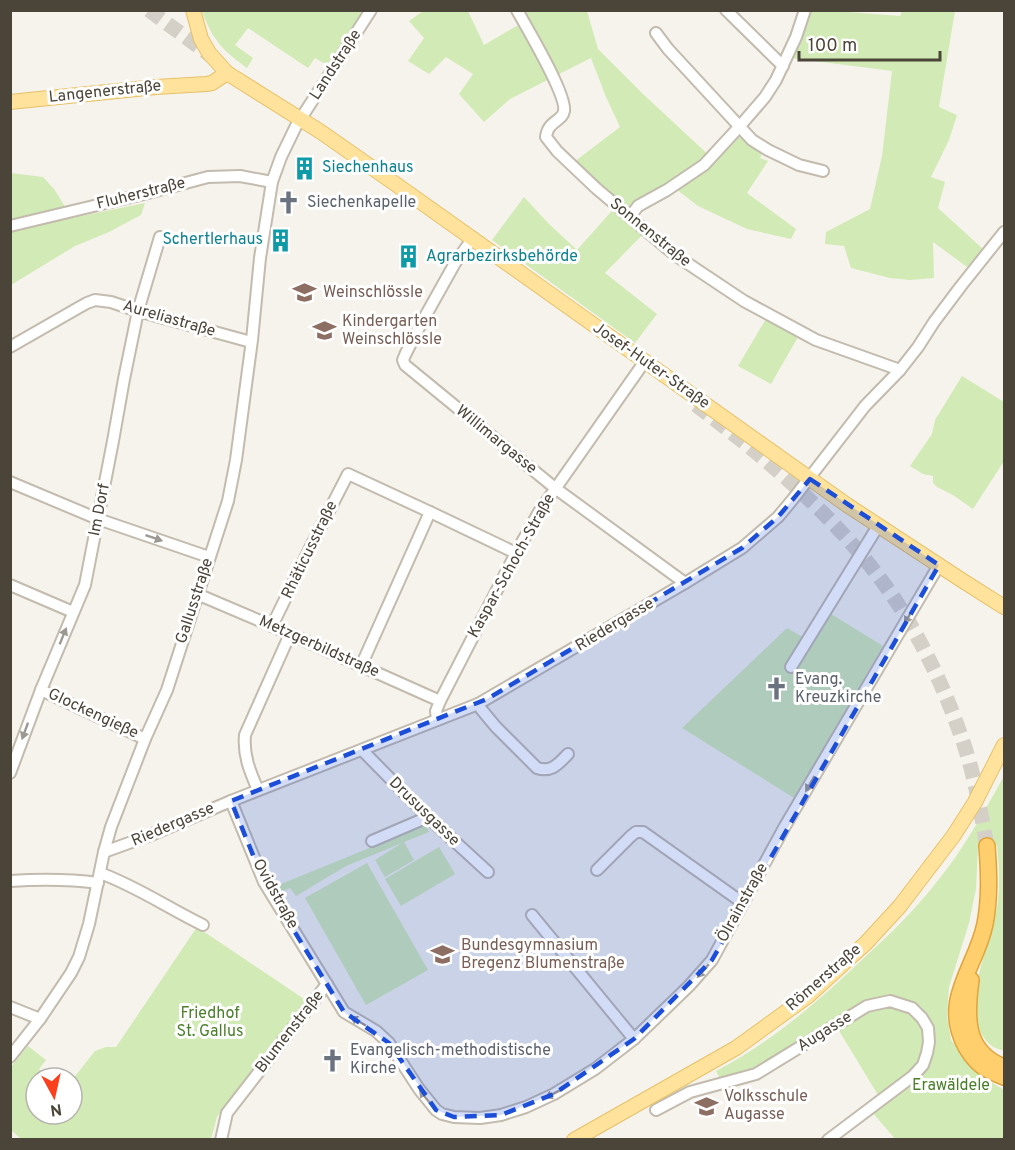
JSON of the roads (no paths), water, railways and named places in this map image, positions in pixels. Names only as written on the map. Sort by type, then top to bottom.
[{"type":"highway","points":[[987,846],[989,888],[985,926],[958,995],[957,1016],[962,1039],[974,1059],[982,1067],[1000,1072]]},
{"type":"highway","points":[[974,959],[968,1008],[969,1026],[983,1055],[998,1064],[1000,1072],[997,1080],[1005,1086]]},
{"type":"highway","points":[[974,1039],[996,1052],[1005,1054]]},
{"type":"main road","points":[[193,10],[201,39],[208,53],[223,68]]},
{"type":"main road","name":"Langenerstraße","points":[[10,102],[212,83],[223,68]]},
{"type":"main road","name":"Josef-Huter-Straße","points":[[223,68],[301,119],[472,238],[878,526],[1005,607]]},
{"type":"main road","name":"Römerstraße","points":[[574,1140],[736,1048],[808,996],[900,906],[954,835],[975,802],[1005,745]]},
{"type":"street","name":"Landstraße","points":[[301,119],[371,10]]},
{"type":"street","name":"Sonnenstraße","points":[[518,10],[557,83],[564,104],[562,117],[548,128],[546,136],[557,151],[597,189],[675,255],[744,301],[816,340],[900,370]]},
{"type":"street","points":[[726,10],[783,66]]},
{"type":"street","points":[[630,217],[638,206],[704,165],[741,126],[765,97],[783,66],[796,37],[802,12]]},
{"type":"street","points":[[656,33],[752,140],[799,165],[823,171]]},
{"type":"street","name":"Gallusstraße","points":[[10,1057],[71,973],[79,957],[89,924],[111,827],[166,690],[228,501],[233,480],[260,258],[272,182],[289,137],[301,119]]},
{"type":"street","name":"Fluherstraße","points":[[10,226],[208,177],[240,176],[272,182]]},
{"type":"street","name":"Riedergasse","points":[[104,852],[478,704],[742,548],[778,517],[810,479],[865,406],[900,370],[961,286],[1005,232]]},
{"type":"street","name":"Im Dorf","points":[[10,773],[40,690],[85,585],[138,311],[160,237]]},
{"type":"street","name":"Willimargasse","points":[[472,238],[455,263],[417,331],[405,355],[405,365],[555,488],[685,583]]},
{"type":"street","name":"Aureliastraße","points":[[10,347],[95,300],[111,302],[251,342]]},
{"type":"street","name":"Kaspar-Schoch-Straße","points":[[437,720],[436,711],[440,701],[539,512],[645,361]]},
{"type":"street","name":"Rhäticusstraße","points":[[272,626],[348,474],[430,512]]},
{"type":"street","points":[[10,482],[98,519],[209,557]]},
{"type":"street","points":[[361,666],[430,512],[516,553]]},
{"type":"street","points":[[791,667],[878,526]]},
{"type":"street","name":"Ölrainstraße","points":[[442,1114],[480,1118],[501,1115],[554,1094],[595,1069],[634,1039],[689,987],[712,960],[785,826],[939,565]]},
{"type":"street","points":[[10,585],[73,612]]},
{"type":"street","name":"Metzgerbildstraße","points":[[197,594],[440,701]]},
{"type":"street","points":[[258,790],[244,748],[245,735],[290,634]]},
{"type":"street","name":"Glockengieße","points":[[40,690],[145,739]]},
{"type":"street","points":[[478,704],[496,727],[534,766],[546,770],[554,767],[568,754]]},
{"type":"street","name":"Drususgasse","points":[[362,750],[428,817],[488,872]]},
{"type":"street","name":"Ovidstraße","points":[[231,801],[264,882],[327,984]]},
{"type":"street","points":[[372,841],[428,817]]},
{"type":"street","points":[[597,870],[631,836],[636,832],[643,832],[743,903]]},
{"type":"street","points":[[10,881],[114,878],[203,925]]},
{"type":"street","points":[[532,915],[634,1039]]},
{"type":"street","name":"Blumenstraße","points":[[221,1140],[227,1113],[327,984],[344,1012],[376,1031],[389,1043],[415,1084],[442,1114]]},
{"type":"street","name":"Augasse","points":[[656,1110],[690,1092],[756,1074],[867,1006],[890,1002],[912,1008],[928,1028],[929,1042],[922,1065],[913,1076],[828,1140]]},
{"type":"street","points":[[10,1007],[39,1019]]},
{"type":"tunnel","points":[[149,10],[214,58]]},
{"type":"tunnel","points":[[696,405],[778,471],[829,519],[876,572],[896,601],[924,650],[955,718],[973,776],[987,846]]},
{"type":"place","name":"Siechenhaus","points":[[304,168]]},
{"type":"place","name":"Siechenkapelle","points":[[289,203]]},
{"type":"place","name":"Schertlerhaus","points":[[281,240]]},
{"type":"place","name":"Agrarbezirksbehörde","points":[[408,257]]},
{"type":"place","name":"Weinschlössle","points":[[305,293]]},
{"type":"place","name":"Kindergarten Weinschlössle","points":[[324,331]]},
{"type":"place","name":"Evang. Kreuzkirche","points":[[777,689]]},
{"type":"place","name":"Bundesgymnasium Bregenz Blumenstraße","points":[[443,955]]},
{"type":"place","name":"Evangelisch-methodistische Kirche","points":[[332,1060]]},
{"type":"place","name":"Volksschule Augasse","points":[[706,1106]]},
{"type":"park label","name":"Friedhof St. Gallus","points":[[210,1023]]},
{"type":"park label","name":"Erawäldele","points":[[951,1086]]}]
